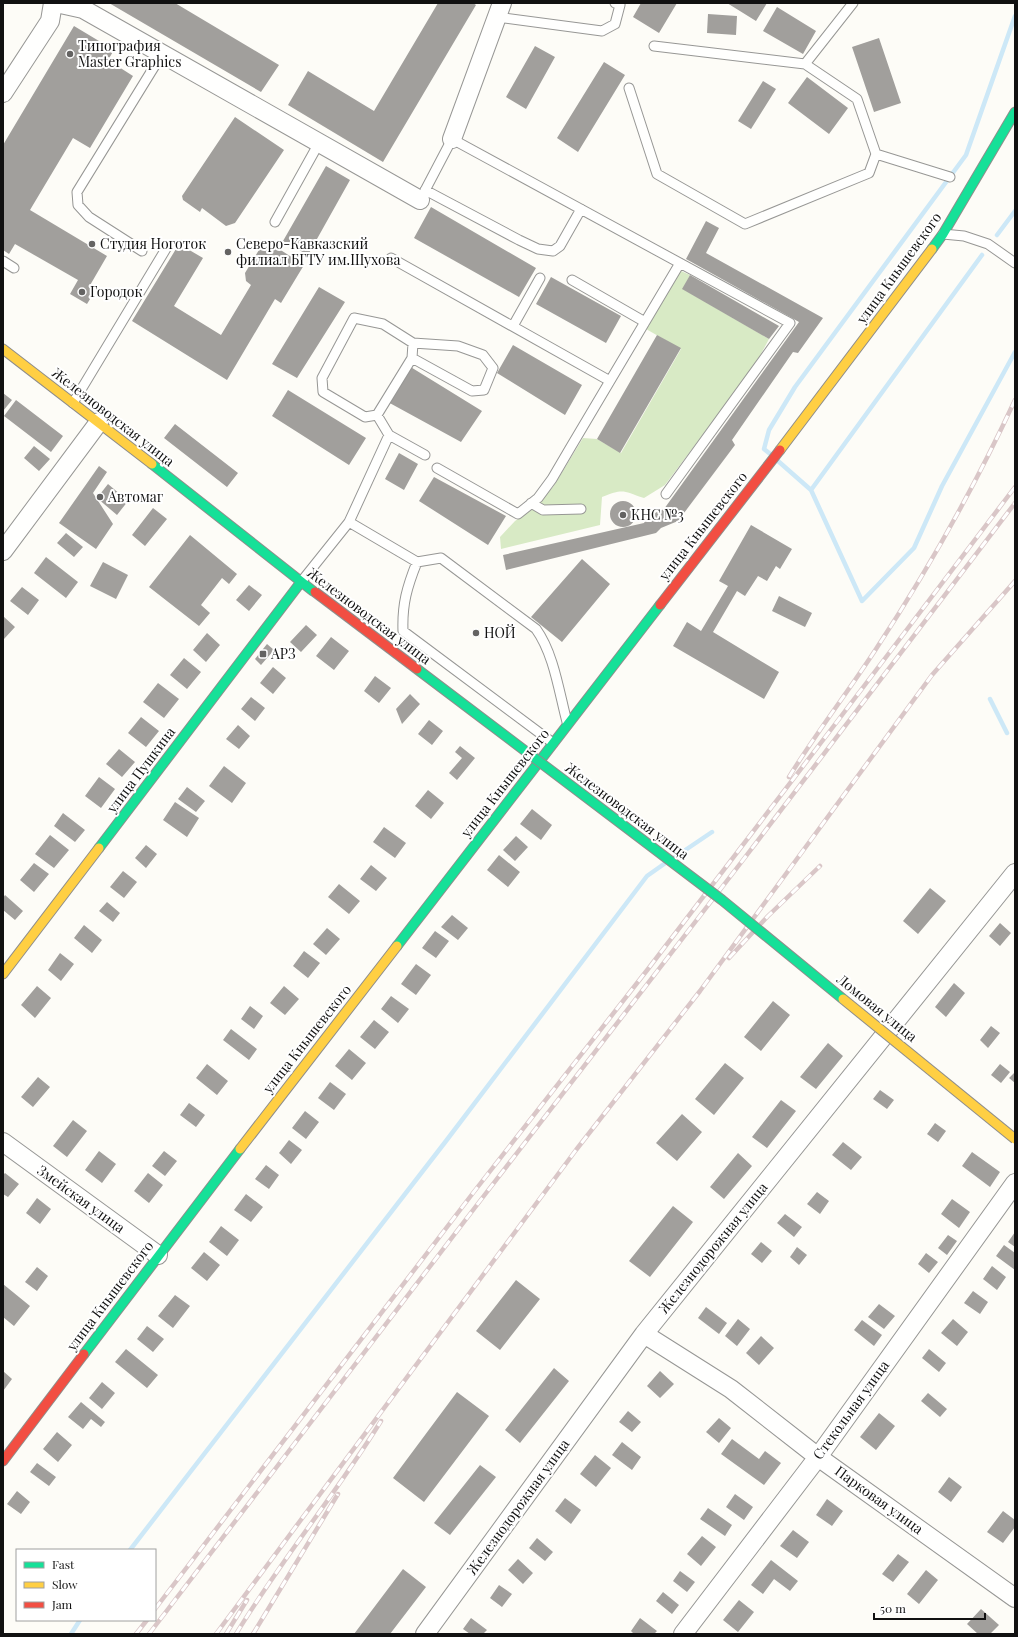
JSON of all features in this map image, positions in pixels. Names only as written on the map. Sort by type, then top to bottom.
[{"type":"main road","name":"улица Кнышевского","points":[[3,1460],[158,1255],[844,367],[943,234],[1015,112]]},
{"type":"main road","name":"Железноводская улица","points":[[3,349],[99,422],[301,582],[722,900]]},
{"type":"main road","name":"улица Пушкина","points":[[3,974],[301,582]]},
{"type":"main road","name":"Ломовая улица","points":[[722,900],[1015,1139]]},
{"type":"street","points":[[3,93],[50,21],[53,3]]},
{"type":"street","points":[[56,3],[83,9],[318,142],[422,195]]},
{"type":"street","points":[[452,139],[500,10]]},
{"type":"street","points":[[3,551],[99,422]]},
{"type":"street","name":"Железнодорожная улица","points":[[425,1634],[644,1334],[1015,873]]},
{"type":"street","name":"Змейская улица","points":[[3,1142],[158,1255]]},
{"type":"street","name":"Стекольная улица","points":[[683,1634],[818,1457],[1015,1183]]},
{"type":"street","name":"Парковая улица","points":[[644,1334],[731,1389],[818,1457],[1015,1598]]},
{"type":"lane","points":[[500,10],[602,31],[615,24],[620,5],[615,3]]},
{"type":"lane","points":[[805,64],[853,3]]},
{"type":"lane","points":[[629,88],[657,174],[745,224],[869,173],[876,154],[857,99],[805,64],[654,46]]},
{"type":"lane","points":[[142,251],[89,217],[78,205],[77,192],[162,54]]},
{"type":"lane","points":[[581,209],[560,246],[552,251],[538,249],[422,195],[452,139],[581,209],[790,323],[666,494]]},
{"type":"lane","points":[[275,222],[318,142]]},
{"type":"lane","points":[[876,154],[950,177]]},
{"type":"lane","points":[[943,234],[964,236],[988,244],[1015,264]]},
{"type":"lane","points":[[73,403],[167,248]]},
{"type":"lane","points":[[391,258],[610,381]]},
{"type":"lane","points":[[3,261],[14,268]]},
{"type":"lane","points":[[437,468],[518,514],[538,498],[552,479],[680,263]]},
{"type":"lane","points":[[513,326],[540,278]]},
{"type":"lane","points":[[572,280],[645,322]]},
{"type":"lane","points":[[412,358],[472,390],[484,390],[493,368],[483,355],[458,346],[413,344],[383,324],[354,318],[322,378],[323,392],[365,417],[377,415],[412,358],[413,344]]},
{"type":"lane","points":[[377,415],[390,435],[426,455]]},
{"type":"lane","points":[[301,582],[349,522],[390,435]]},
{"type":"lane","points":[[531,503],[543,510],[581,509]]},
{"type":"lane","points":[[349,522],[417,562],[441,558],[536,629],[544,640],[550,657],[568,725]]},
{"type":"lane","points":[[417,562],[409,582],[402,610],[403,631],[553,743]]},
{"type":"green space","points":[[681,271],[690,275],[683,289],[769,339],[755,365],[665,485],[644,498],[627,492],[615,492],[602,497],[600,525],[501,549],[500,537],[515,521],[532,509],[553,487],[583,438],[597,439],[621,453],[681,349],[646,329]]},
{"type":"building","points":[[109,3],[175,3],[279,65],[261,92]]},
{"type":"building","points":[[438,3],[473,3],[476,5],[383,162],[288,105],[308,71],[374,111]]},
{"type":"building","points":[[641,3],[677,3],[659,33],[633,17]]},
{"type":"building","points":[[727,3],[767,3],[756,21]]},
{"type":"building","points":[[777,7],[816,31],[803,54],[763,31]]},
{"type":"building","points":[[708,14],[737,16],[736,35],[707,33]]},
{"type":"building","points":[[74,26],[114,50],[108,60],[133,76],[90,148],[73,138],[30,210],[107,256],[89,287],[95,291],[87,304],[70,294],[78,280],[15,244],[9,254],[3,250],[3,145]]},
{"type":"building","points":[[879,38],[901,103],[874,112],[852,47]]},
{"type":"building","points":[[535,46],[555,57],[526,109],[506,97]]},
{"type":"building","points":[[604,62],[625,75],[578,152],[557,138]]},
{"type":"building","points":[[807,77],[848,108],[829,134],[788,103]]},
{"type":"building","points":[[763,81],[776,89],[751,129],[738,121]]},
{"type":"building","points":[[235,117],[284,150],[235,223],[226,226],[202,208],[200,212],[183,200],[182,196]]},
{"type":"building","points":[[326,166],[350,180],[308,255],[283,241]]},
{"type":"building","points":[[431,207],[536,268],[519,297],[414,238]]},
{"type":"building","points":[[706,221],[719,228],[706,253],[823,318],[798,353],[793,352],[732,440],[735,445],[678,521],[661,528],[656,533],[506,570],[503,555],[644,523],[648,516],[664,509],[799,322],[686,259]]},
{"type":"building","points":[[265,240],[304,265],[281,303],[275,299],[227,380],[132,321],[179,244],[203,258],[174,306],[221,335],[251,285],[246,281],[245,273]]},
{"type":"building","points":[[690,275],[779,326],[769,339],[682,289]]},
{"type":"building","points":[[551,277],[621,316],[606,343],[536,304]]},
{"type":"building","points":[[319,287],[345,302],[297,378],[272,364]]},
{"type":"building","points":[[657,335],[681,348],[620,453],[597,439]]},
{"type":"building","points":[[513,345],[582,385],[565,415],[497,373]]},
{"type":"building","points":[[409,366],[482,411],[461,442],[386,401]]},
{"type":"building","points":[[288,390],[366,438],[349,465],[272,416]]},
{"type":"building","points":[[3,393],[12,400],[3,411]]},
{"type":"building","points":[[16,400],[63,436],[51,452],[4,416]]},
{"type":"building","points":[[175,424],[238,473],[227,487],[164,438]]},
{"type":"building","points":[[34,446],[50,459],[39,471],[24,458]]},
{"type":"building","points":[[399,453],[418,464],[404,490],[385,479]]},
{"type":"building","points":[[99,466],[107,472],[93,493],[113,524],[96,549],[59,523]]},
{"type":"building","points":[[434,477],[506,516],[488,545],[419,501]]},
{"type":"building","points":[[108,484],[128,501],[117,515],[97,498]]},
{"type":"building","name":"КНС №3","points":[[623,501],[632,505],[636,514],[632,523],[623,527],[614,523],[610,514],[614,505]]},
{"type":"building","points":[[153,508],[167,519],[145,546],[132,535]]},
{"type":"building","points":[[751,525],[792,549],[780,569],[776,566],[767,581],[758,576],[745,596],[737,591],[713,632],[779,672],[764,699],[673,646],[687,622],[701,631],[728,586],[719,581]]},
{"type":"building","points":[[66,533],[83,547],[74,557],[57,543]]},
{"type":"building","points":[[190,535],[237,574],[229,584],[222,578],[201,605],[210,613],[199,626],[149,587]]},
{"type":"building","points":[[46,557],[78,582],[66,598],[34,573]]},
{"type":"building","points":[[582,559],[610,584],[562,642],[531,617]]},
{"type":"building","points":[[103,562],[128,575],[116,599],[90,586]]},
{"type":"building","points":[[249,585],[262,595],[249,611],[236,600]]},
{"type":"building","points":[[22,587],[39,600],[28,615],[10,601]]},
{"type":"building","points":[[779,596],[812,613],[805,627],[772,611]]},
{"type":"building","points":[[3,616],[15,627],[4,639],[3,638]]},
{"type":"building","points":[[306,625],[317,635],[301,652],[290,642]]},
{"type":"building","points":[[207,633],[220,645],[206,662],[193,650]]},
{"type":"building","points":[[331,637],[349,651],[334,670],[316,656]]},
{"type":"building","points":[[267,644],[274,650],[261,665],[255,659]]},
{"type":"building","points":[[184,658],[201,672],[187,689],[170,675]]},
{"type":"building","points":[[273,667],[286,678],[273,694],[260,683]]},
{"type":"building","points":[[375,676],[391,688],[379,703],[364,691]]},
{"type":"building","points":[[158,683],[179,699],[164,718],[143,702]]},
{"type":"building","points":[[410,694],[420,704],[402,724],[396,709]]},
{"type":"building","points":[[251,697],[265,708],[255,721],[241,709]]},
{"type":"building","points":[[141,717],[159,731],[146,747],[128,733]]},
{"type":"building","points":[[429,720],[443,731],[432,745],[418,734]]},
{"type":"building","points":[[238,725],[250,736],[239,749],[226,739]]},
{"type":"building","points":[[460,746],[475,758],[457,780],[449,773],[462,758],[455,752]]},
{"type":"building","points":[[119,749],[135,762],[122,777],[106,764]]},
{"type":"building","points":[[224,766],[246,783],[232,803],[209,786]]},
{"type":"building","points":[[99,777],[115,789],[101,808],[85,796]]},
{"type":"building","points":[[187,787],[205,801],[196,812],[178,799]]},
{"type":"building","points":[[428,790],[444,803],[431,819],[415,806]]},
{"type":"building","points":[[175,802],[199,818],[187,837],[163,820]]},
{"type":"building","points":[[532,809],[552,825],[541,840],[520,824]]},
{"type":"building","points":[[63,813],[85,830],[75,842],[54,826]]},
{"type":"building","points":[[384,827],[406,843],[395,858],[373,842]]},
{"type":"building","points":[[50,835],[69,850],[54,868],[35,854]]},
{"type":"building","points":[[516,836],[528,847],[515,861],[503,850]]},
{"type":"building","points":[[146,845],[157,854],[146,868],[135,858]]},
{"type":"building","points":[[499,855],[520,872],[508,887],[487,870]]},
{"type":"building","points":[[34,863],[49,874],[34,892],[20,880]]},
{"type":"building","points":[[371,865],[387,878],[376,891],[360,879]]},
{"type":"building","points":[[123,871],[137,882],[124,898],[110,887]]},
{"type":"building","points":[[339,884],[360,901],[349,914],[328,897]]},
{"type":"building","points":[[930,888],[946,901],[918,934],[903,921]]},
{"type":"building","points":[[5,895],[23,911],[15,920],[3,910],[3,898]]},
{"type":"building","points":[[107,902],[120,913],[113,922],[99,911]]},
{"type":"building","points":[[452,915],[468,928],[458,940],[441,927]]},
{"type":"building","points":[[1000,923],[1011,933],[1000,946],[989,936]]},
{"type":"building","points":[[84,925],[102,940],[92,953],[74,938]]},
{"type":"building","points":[[327,928],[340,939],[326,955],[313,944]]},
{"type":"building","points":[[435,931],[449,941],[436,958],[422,948]]},
{"type":"building","points":[[304,951],[320,963],[308,978],[293,966]]},
{"type":"building","points":[[60,953],[74,964],[61,981],[48,970]]},
{"type":"building","points":[[416,964],[431,975],[416,995],[401,984]]},
{"type":"building","points":[[954,983],[965,993],[946,1017],[935,1007]]},
{"type":"building","points":[[37,986],[51,998],[35,1018],[21,1005]]},
{"type":"building","points":[[284,986],[299,999],[285,1015],[270,1003]]},
{"type":"building","points":[[391,996],[409,1009],[398,1023],[381,1009]]},
{"type":"building","points":[[773,1001],[790,1015],[761,1051],[744,1037]]},
{"type":"building","points":[[250,1006],[263,1016],[254,1029],[241,1019]]},
{"type":"building","points":[[374,1020],[389,1032],[375,1049],[360,1037]]},
{"type":"building","points":[[991,1026],[1000,1033],[988,1048],[980,1040]]},
{"type":"building","points":[[231,1029],[257,1049],[249,1060],[223,1040]]},
{"type":"building","points":[[828,1043],[843,1056],[816,1089],[800,1077]]},
{"type":"building","points":[[349,1049],[366,1063],[352,1080],[335,1066]]},
{"type":"building","points":[[725,1063],[744,1078],[714,1115],[695,1099]]},
{"type":"building","points":[[207,1064],[228,1081],[217,1095],[196,1078]]},
{"type":"building","points":[[1000,1064],[1010,1072],[1001,1083],[991,1075]]},
{"type":"building","points":[[1015,1072],[1015,1083],[1009,1078]]},
{"type":"building","points":[[38,1077],[50,1087],[33,1107],[21,1097]]},
{"type":"building","points":[[330,1082],[346,1094],[334,1110],[318,1098]]},
{"type":"building","points":[[880,1090],[894,1100],[887,1109],[873,1099]]},
{"type":"building","points":[[781,1100],[796,1111],[767,1148],[752,1137]]},
{"type":"building","points":[[189,1103],[205,1115],[196,1127],[180,1115]]},
{"type":"building","points":[[305,1111],[319,1122],[306,1139],[292,1128]]},
{"type":"building","points":[[682,1114],[702,1132],[677,1161],[656,1143]]},
{"type":"building","points":[[73,1120],[87,1131],[67,1157],[53,1146]]},
{"type":"building","points":[[935,1123],[946,1131],[938,1142],[927,1134]]},
{"type":"building","points":[[289,1140],[302,1150],[291,1164],[279,1153]]},
{"type":"building","points":[[843,1142],[862,1157],[851,1170],[832,1155]]},
{"type":"building","points":[[99,1151],[116,1164],[102,1183],[85,1170]]},
{"type":"building","points":[[164,1151],[177,1161],[165,1176],[152,1166]]},
{"type":"building","points":[[972,1152],[1000,1172],[990,1187],[962,1166]]},
{"type":"building","points":[[738,1153],[752,1166],[724,1199],[710,1187]]},
{"type":"building","points":[[266,1165],[279,1175],[269,1189],[255,1179]]},
{"type":"building","points":[[5,1173],[19,1184],[8,1197],[3,1194],[3,1175]]},
{"type":"building","points":[[148,1173],[163,1185],[149,1203],[134,1191]]},
{"type":"building","points":[[817,1192],[829,1201],[820,1214],[807,1204]]},
{"type":"building","points":[[246,1194],[263,1207],[251,1222],[234,1210]]},
{"type":"building","points":[[37,1198],[51,1209],[40,1224],[26,1213]]},
{"type":"building","points":[[952,1199],[970,1212],[959,1228],[941,1214]]},
{"type":"building","points":[[673,1206],[693,1222],[650,1277],[629,1261]]},
{"type":"building","points":[[785,1214],[802,1227],[794,1237],[777,1223]]},
{"type":"building","points":[[221,1226],[239,1240],[227,1256],[209,1242]]},
{"type":"building","points":[[1015,1232],[1015,1247],[1008,1242]]},
{"type":"building","points":[[948,1235],[957,1241],[947,1255],[938,1248]]},
{"type":"building","points":[[761,1242],[772,1251],[762,1263],[751,1254]]},
{"type":"building","points":[[1004,1245],[1015,1253],[1015,1270],[996,1256]]},
{"type":"building","points":[[797,1247],[807,1255],[799,1265],[790,1257]]},
{"type":"building","points":[[204,1252],[220,1265],[207,1281],[191,1268]]},
{"type":"building","points":[[926,1253],[938,1262],[929,1273],[918,1264]]},
{"type":"building","points":[[992,1266],[1006,1277],[997,1290],[983,1279]]},
{"type":"building","points":[[37,1267],[48,1276],[37,1291],[25,1282]]},
{"type":"building","points":[[516,1280],[540,1299],[500,1350],[476,1331]]},
{"type":"building","points":[[3,1284],[30,1306],[14,1326],[3,1317]]},
{"type":"building","points":[[973,1291],[988,1302],[980,1314],[964,1303]]},
{"type":"building","points":[[175,1295],[190,1306],[173,1328],[158,1316]]},
{"type":"building","points":[[879,1304],[895,1316],[884,1329],[868,1317]]},
{"type":"building","points":[[706,1307],[727,1323],[719,1334],[698,1318]]},
{"type":"building","points":[[738,1319],[750,1329],[737,1346],[725,1336]]},
{"type":"building","points":[[953,1319],[968,1332],[957,1346],[941,1333]]},
{"type":"building","points":[[862,1320],[882,1335],[874,1346],[854,1330]]},
{"type":"building","points":[[147,1326],[164,1339],[153,1352],[137,1339]]},
{"type":"building","points":[[761,1336],[774,1348],[759,1365],[746,1353]]},
{"type":"building","points":[[126,1349],[158,1375],[147,1388],[115,1362]]},
{"type":"building","points":[[929,1349],[946,1363],[939,1372],[922,1358]]},
{"type":"building","points":[[554,1368],[569,1381],[520,1443],[505,1430]]},
{"type":"building","points":[[3,1371],[12,1379],[3,1391]]},
{"type":"building","points":[[660,1371],[674,1384],[660,1398],[647,1386]]},
{"type":"building","points":[[102,1382],[115,1393],[102,1409],[89,1398]]},
{"type":"building","points":[[457,1392],[489,1416],[424,1502],[393,1478]]},
{"type":"building","points":[[928,1393],[947,1409],[940,1417],[921,1401]]},
{"type":"building","points":[[81,1402],[105,1422],[101,1427],[91,1419],[83,1429],[68,1417]]},
{"type":"building","points":[[628,1411],[641,1422],[632,1432],[619,1422]]},
{"type":"building","points":[[879,1413],[895,1426],[876,1450],[860,1437]]},
{"type":"building","points":[[719,1418],[731,1428],[719,1443],[706,1432]]},
{"type":"building","points":[[57,1432],[72,1445],[58,1462],[43,1449]]},
{"type":"building","points":[[732,1439],[759,1459],[765,1451],[781,1463],[764,1485],[721,1454]]},
{"type":"building","points":[[622,1442],[641,1457],[632,1470],[612,1455]]},
{"type":"building","points":[[595,1455],[611,1468],[596,1487],[580,1474]]},
{"type":"building","points":[[37,1463],[56,1477],[49,1486],[30,1472]]},
{"type":"building","points":[[480,1465],[496,1477],[450,1535],[434,1523]]},
{"type":"building","points":[[949,1477],[962,1487],[951,1502],[938,1492]]},
{"type":"building","points":[[17,1491],[30,1502],[21,1514],[7,1504]]},
{"type":"building","points":[[735,1494],[753,1507],[744,1520],[726,1507]]},
{"type":"building","points":[[565,1498],[581,1510],[571,1524],[555,1511]]},
{"type":"building","points":[[827,1499],[843,1511],[832,1526],[816,1515]]},
{"type":"building","points":[[708,1508],[732,1525],[725,1536],[700,1519]]},
{"type":"building","points":[[1003,1511],[1015,1520],[1015,1527],[1003,1543],[987,1532]]},
{"type":"building","points":[[793,1530],[809,1542],[797,1558],[780,1546]]},
{"type":"building","points":[[702,1536],[716,1547],[701,1566],[687,1554]]},
{"type":"building","points":[[537,1538],[553,1552],[545,1561],[529,1548]]},
{"type":"building","points":[[898,1554],[909,1562],[893,1582],[882,1574]]},
{"type":"building","points":[[518,1559],[533,1573],[523,1584],[508,1570]]},
{"type":"building","points":[[771,1560],[798,1581],[790,1591],[774,1579],[763,1594],[751,1585]]},
{"type":"building","points":[[403,1569],[426,1587],[390,1634],[354,1634]]},
{"type":"building","points":[[926,1570],[938,1580],[919,1604],[907,1594]]},
{"type":"building","points":[[680,1571],[695,1582],[687,1592],[673,1581]]},
{"type":"building","points":[[499,1585],[512,1594],[502,1607],[490,1598]]},
{"type":"building","points":[[663,1592],[679,1605],[672,1614],[656,1601]]},
{"type":"building","points":[[739,1600],[754,1612],[738,1632],[723,1620]]},
{"type":"building","points":[[981,1609],[999,1625],[990,1634],[978,1634],[967,1624]]},
{"type":"building","points":[[471,1618],[487,1630],[483,1634],[470,1634],[463,1629]]},
{"type":"building","points":[[640,1618],[657,1631],[654,1634],[634,1634],[631,1631]]},
{"type":"waterway","points":[[769,453],[764,449],[769,430],[795,387],[966,155],[1015,16]]},
{"type":"waterway","points":[[997,235],[1015,211]]},
{"type":"waterway","points":[[811,490],[982,255]]},
{"type":"waterway","points":[[778,461],[811,490],[862,601],[914,548],[942,486],[1015,352]]},
{"type":"waterway","points":[[990,699],[1007,733]]},
{"type":"waterway","points":[[675,857],[712,832]]},
{"type":"waterway","points":[[131,1549],[446,1141],[647,876],[664,864]]},
{"type":"waterway","points":[[71,1634],[79,1621]]},
{"type":"railway","points":[[789,777],[876,649],[914,589],[967,496],[1015,400]]},
{"type":"railway","points":[[156,1608],[473,1193],[648,969],[1015,487]]},
{"type":"railway","points":[[149,1634],[1015,503]]},
{"type":"railway","points":[[216,1634],[576,1150],[700,991],[932,675],[1015,581]]},
{"type":"railway","points":[[729,958],[768,916],[820,866]]},
{"type":"railway","points":[[236,1634],[271,1580],[346,1475],[381,1421]]},
{"type":"railway","points":[[253,1634],[338,1494]]},
{"type":"railway","points":[[226,1634],[247,1600]]},
{"type":"railway","points":[[136,1634],[146,1621]]},
{"type":"traffic: fast","points":[[932,249],[943,234],[1015,112]]},
{"type":"traffic: fast","points":[[152,464],[313,591]]},
{"type":"traffic: fast","points":[[99,848],[301,582]]},
{"type":"traffic: fast","points":[[397,946],[660,605]]},
{"type":"traffic: fast","points":[[417,669],[722,900],[843,999]]},
{"type":"traffic: fast","points":[[84,1354],[240,1149]]},
{"type":"traffic: slow","points":[[780,450],[932,249]]},
{"type":"traffic: slow","points":[[3,349],[152,464]]},
{"type":"traffic: slow","points":[[3,974],[99,848]]},
{"type":"traffic: slow","points":[[240,1149],[397,946]]},
{"type":"traffic: slow","points":[[843,999],[1015,1139]]},
{"type":"traffic: jam","points":[[660,605],[780,450]]},
{"type":"traffic: jam","points":[[315,592],[417,669]]},
{"type":"traffic: jam","points":[[3,1461],[84,1354]]},
{"type":"place","name":"Типография Master Graphics","points":[[70,54]]},
{"type":"place","name":"Студия Ноготок","points":[[92,244]]},
{"type":"place","name":"Северо-Кавказский филиал БГТУ им.Шухова","points":[[228,252]]},
{"type":"place","name":"Городок","points":[[82,292]]},
{"type":"place","name":"Автомаг","points":[[100,497]]},
{"type":"place","name":"КНС №3","points":[[623,515]]},
{"type":"place","name":"НОЙ","points":[[476,633]]},
{"type":"place","name":"АРЗ","points":[[263,654]]}]
